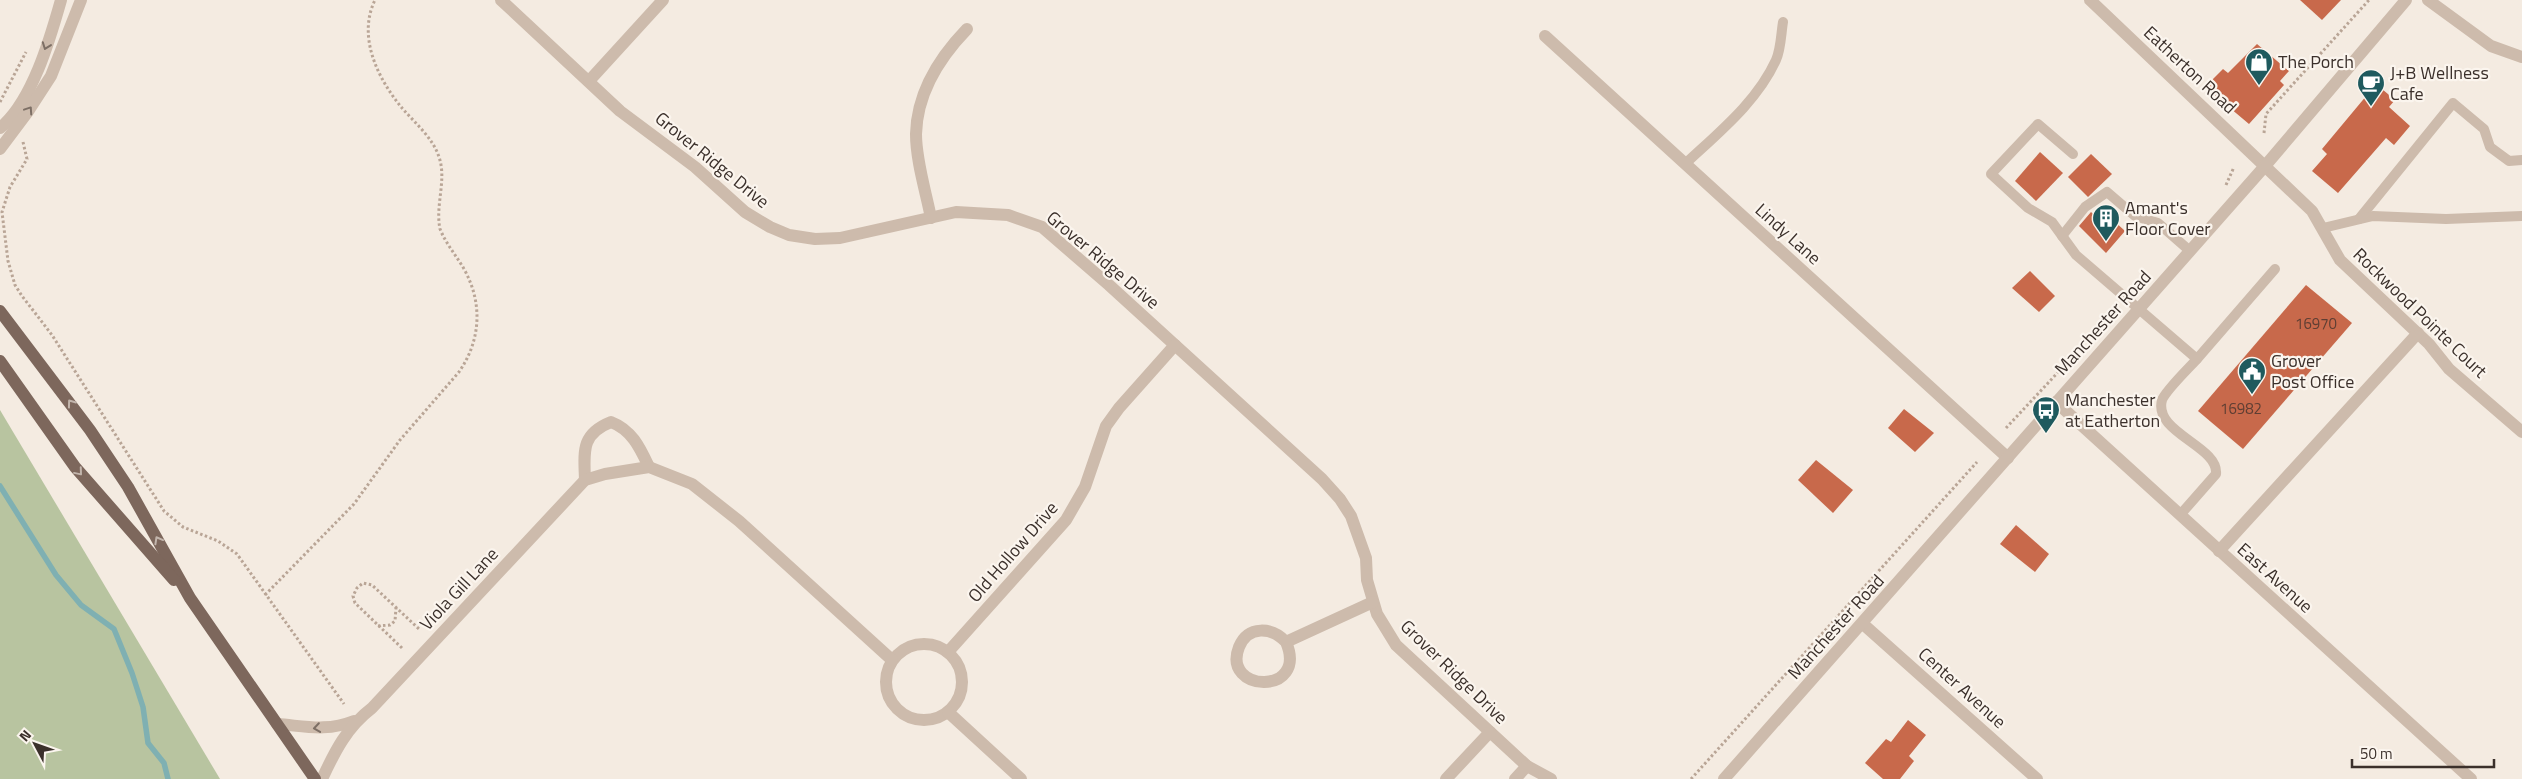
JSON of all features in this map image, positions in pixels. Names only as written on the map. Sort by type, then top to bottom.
[{"type":"main road","points":[[0,311],[61,390],[123,479],[190,598],[316,779]]},
{"type":"main road","points":[[0,361],[75,467],[190,598]]},
{"type":"street","points":[[0,128],[22,101],[38,67],[61,0]]},
{"type":"street","points":[[0,149],[27,113],[51,76],[81,0]]},
{"type":"street","name":"Grover Ridge Drive","points":[[501,0],[620,111],[695,167],[745,212],[770,227],[789,235],[814,239],[840,238],[956,212],[975,211],[1008,215],[1042,226],[1322,478],[1340,499],[1351,516],[1360,536],[1373,602],[1381,622],[1396,645],[1527,766],[1551,779]]},
{"type":"street","points":[[589,81],[663,0]]},
{"type":"street","name":"Eatherton Road","points":[[2090,0],[2265,166]]},
{"type":"street","name":"Manchester Road","points":[[1724,779],[1863,624],[2265,166],[2406,0]]},
{"type":"street","points":[[2428,0],[2491,46],[2522,57]]},
{"type":"street","points":[[931,218],[916,135],[919,115],[924,91],[936,68],[950,47],[966,29]]},
{"type":"street","name":"Lindy Lane","points":[[1545,36],[2008,458]]},
{"type":"street","name":"Rockwood Pointe Court","points":[[2265,166],[2312,211],[2340,260],[2418,333],[2449,369],[2522,432]]},
{"type":"street","points":[[2220,552],[2418,333]]},
{"type":"street","name":"Old Hollow Drive","points":[[948,652],[1066,520],[1085,487],[1106,426],[1119,408],[1175,345]]},
{"type":"street","name":"East Avenue","points":[[2056,402],[2471,779]]},
{"type":"street","points":[[649,467],[634,438],[622,426],[611,422],[598,427],[589,435],[585,451],[585,480],[605,474],[649,467],[692,484],[732,516],[892,660]]},
{"type":"street","name":"Viola Gill Lane","points":[[277,724],[309,729],[339,727],[356,720],[372,708],[585,480]]},
{"type":"street","points":[[1286,642],[1373,602]]},
{"type":"street","name":"Center Avenue","points":[[1863,624],[2037,779]]},
{"type":"street","points":[[1255,631],[1271,631],[1286,642],[1290,660],[1282,675],[1275,681],[1258,683],[1243,673],[1237,659],[1238,650],[1247,636],[1255,631]]},
{"type":"street","points":[[924,643],[937,646],[948,652],[958,665],[962,682],[958,698],[948,712],[937,718],[919,720],[902,714],[893,706],[887,695],[885,683],[887,671],[892,660],[901,651],[912,645],[924,643]]},
{"type":"street","points":[[948,712],[1021,779]]},
{"type":"street","name":"Viola Gill Lane","points":[[322,779],[335,750],[356,720]]},
{"type":"street","points":[[1446,779],[1490,732]]},
{"type":"street","points":[[1515,779],[1527,766]]},
{"type":"lane","points":[[1685,164],[1729,124],[1753,96],[1776,59],[1783,22]]},
{"type":"lane","points":[[2359,219],[2453,102],[2484,129],[2490,147],[2508,161],[2522,160]]},
{"type":"lane","points":[[2073,154],[2038,124],[1991,174],[2028,208],[2052,222],[2076,255],[2197,359]]},
{"type":"lane","points":[[2062,236],[2085,207],[2107,192],[2135,216],[2158,223],[2190,251]]},
{"type":"lane","points":[[2323,228],[2373,216],[2446,218],[2522,216]]},
{"type":"lane","points":[[2180,516],[2216,474],[2214,462],[2167,421],[2161,412],[2163,399],[2275,269]]},
{"type":"path","points":[[265,595],[354,504],[400,440],[459,372],[468,360],[477,326],[478,311],[472,284],[444,238],[438,220],[441,182],[439,156],[424,133],[390,92],[370,48],[367,16],[375,0]]},
{"type":"path","points":[[2264,133],[2266,114],[2369,0]]},
{"type":"path","points":[[0,102],[30,44]]},
{"type":"path","points":[[22,140],[27,159],[10,187],[2,212],[8,261],[22,296],[52,335],[164,511],[183,528],[218,541],[238,554],[265,595],[344,704]]},
{"type":"path","points":[[1691,779],[1977,462]]},
{"type":"path","points":[[402,648],[355,604],[352,596],[357,588],[363,583],[372,585],[420,629]]},
{"type":"path","points":[[378,626],[390,625],[395,621],[396,608]]},
{"type":"green space","points":[[0,410],[220,779],[0,779]]},
{"type":"building","points":[[2300,0],[2341,0],[2322,20]]},
{"type":"building","points":[[2257,44],[2289,71],[2280,81],[2284,85],[2249,124],[2205,87],[2223,69],[2228,73]]},
{"type":"building","points":[[2372,89],[2378,94],[2382,89],[2395,100],[2389,107],[2410,126],[2394,145],[2386,138],[2338,193],[2312,171],[2327,154],[2322,149]]},
{"type":"building","points":[[2040,152],[2063,173],[2036,201],[2015,181]]},
{"type":"building","points":[[2091,154],[2112,174],[2088,197],[2068,177]]},
{"type":"building","name":"Amant's Floor Cover","points":[[2091,212],[2107,227],[2113,220],[2125,231],[2106,253],[2079,226]]},
{"type":"building","points":[[2030,271],[2055,296],[2039,312],[2012,288]]},
{"type":"building","points":[[2306,285],[2352,323],[2243,449],[2198,411]]},
{"type":"building","points":[[1904,409],[1934,433],[1915,452],[1888,428]]},
{"type":"building","points":[[1816,460],[1853,490],[1833,513],[1798,480]]},
{"type":"building","points":[[2016,525],[2049,554],[2035,572],[2000,544]]},
{"type":"building","points":[[1908,720],[1926,735],[1909,756],[1914,761],[1900,779],[1883,779],[1865,763],[1886,739],[1891,742]]},
{"type":"waterway","points":[[0,486],[56,575],[81,605],[114,629],[132,673],[143,707],[148,743],[164,763],[168,779]]},
{"type":"place","name":"The Porch","points":[[2259,86]]},
{"type":"place","name":"J+B Wellness Cafe","points":[[2371,107]]},
{"type":"place","name":"Amant's Floor Cover","points":[[2106,242]]},
{"type":"place","name":"Grover Post Office","points":[[2252,395]]},
{"type":"place","name":"Manchester at Eatherton","points":[[2046,434]]}]
